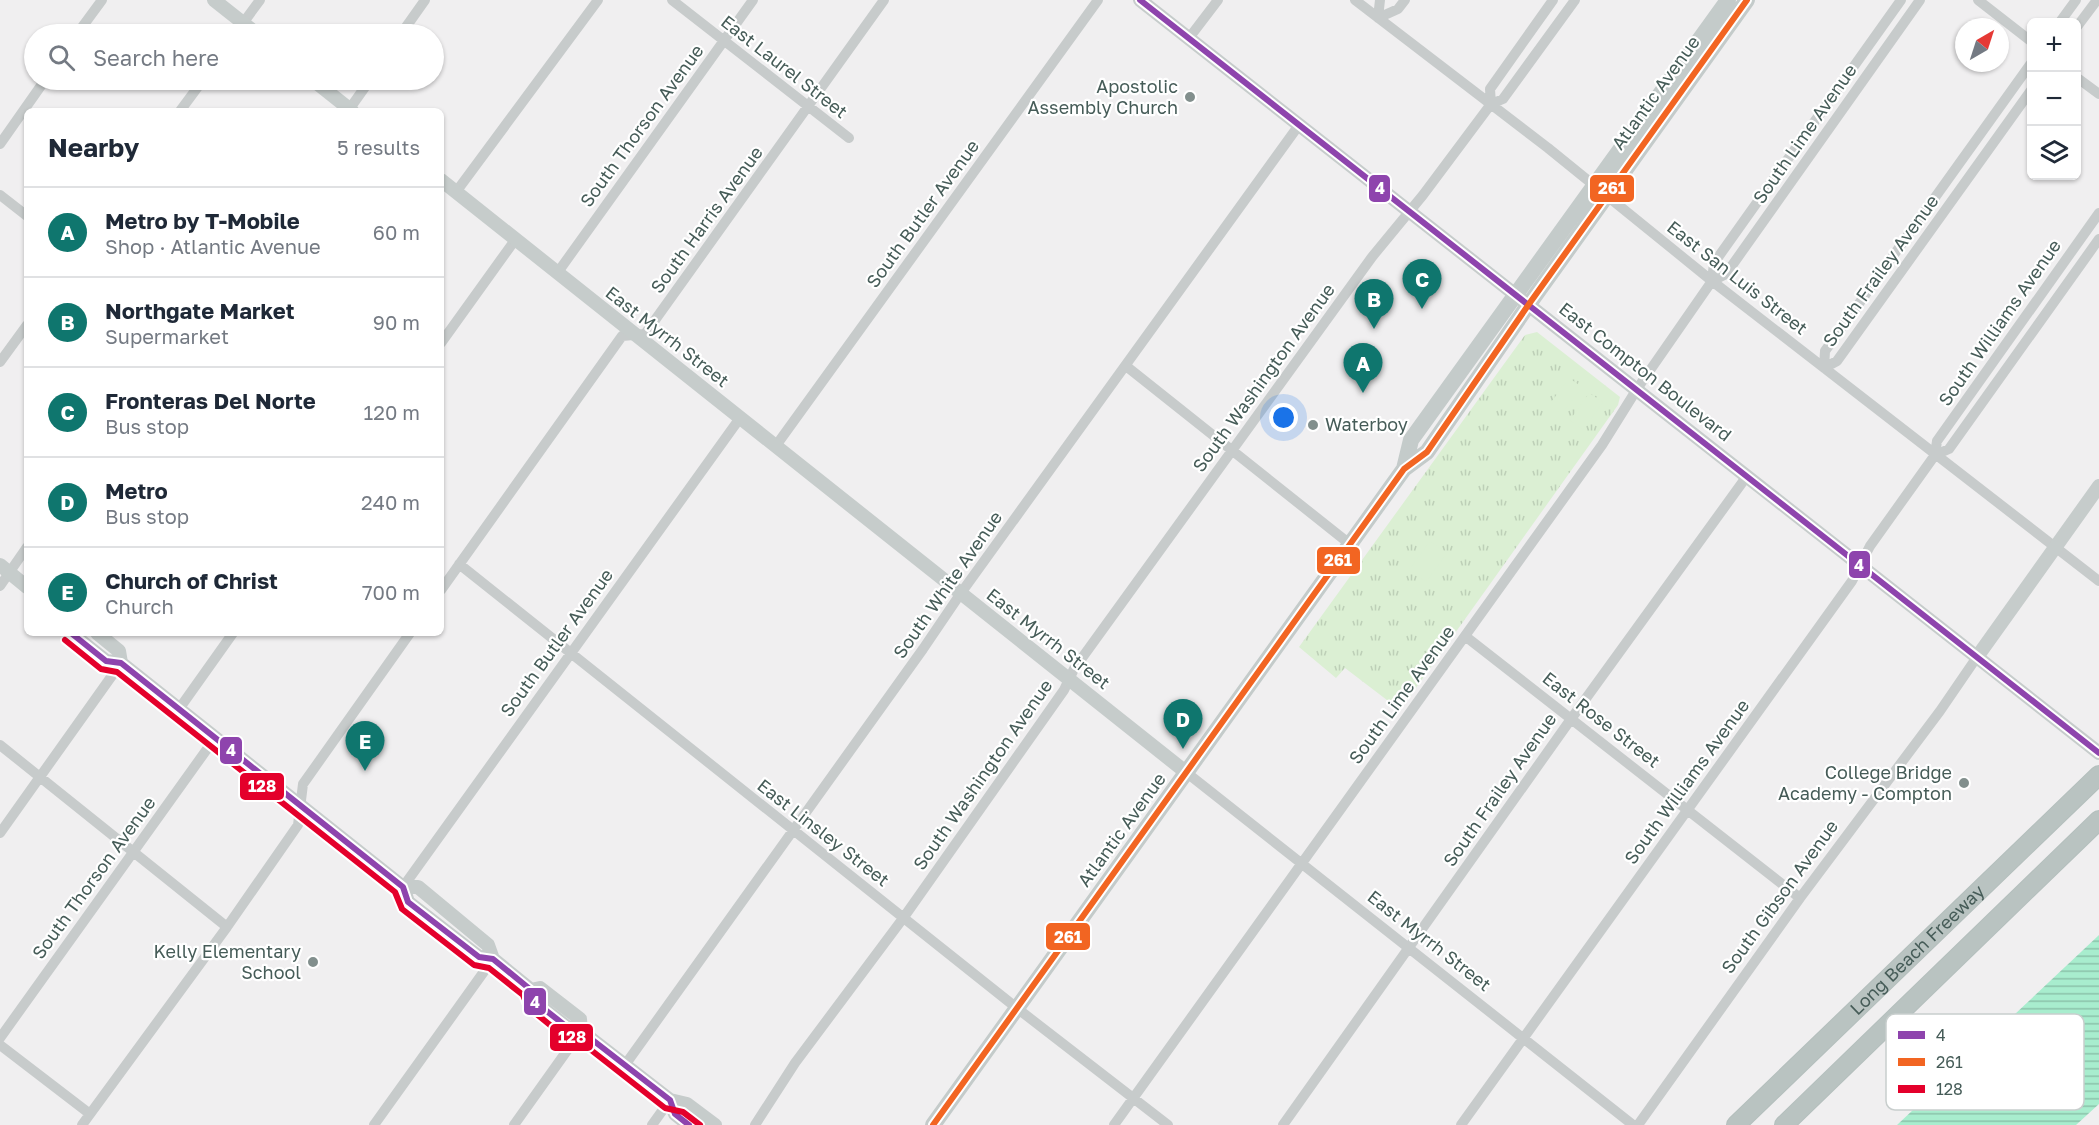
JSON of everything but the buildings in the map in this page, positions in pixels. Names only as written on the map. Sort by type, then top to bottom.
[{"type":"highway","name":"Long Beach Freeway","points":[[1736,1125],[2099,775]]},
{"type":"highway","name":"Long Beach Freeway","points":[[1899,1014],[2099,820]]},
{"type":"highway","name":"Long Beach Freeway","points":[[1786,1125],[1886,1026]]},
{"type":"main road","points":[[214,0],[235,24]]},
{"type":"main road","name":"East Compton Boulevard","points":[[1140,0],[2099,753]]},
{"type":"main road","name":"Atlantic Avenue","points":[[933,1125],[1351,545],[1404,469],[1411,440],[1523,299],[1601,190],[1728,0]]},
{"type":"main road","name":"Atlantic Avenue","points":[[1601,190],[1747,0]]},
{"type":"main road","points":[[325,90],[347,108]]},
{"type":"main road","name":"East Myrrh Street","points":[[444,182],[1187,773]]},
{"type":"main road","name":"South Gibson Avenue","points":[[1977,657],[2099,486]]},
{"type":"main road","points":[[5,569],[24,585]]},
{"type":"main road","points":[[75,636],[106,661],[121,663],[403,887],[418,887],[488,945],[493,959],[531,990],[534,1001],[567,1028],[582,1031],[670,1100],[687,1104],[715,1125]]},
{"type":"main road","points":[[100,636],[118,651],[121,663]]},
{"type":"main road","points":[[670,1100],[675,1114],[688,1125]]},
{"type":"street","points":[[84,24],[102,0]]},
{"type":"street","points":[[243,24],[260,0]]},
{"type":"street","points":[[408,24],[425,0]]},
{"type":"street","points":[[456,192],[598,0]]},
{"type":"street","name":"East Laurel Street","points":[[672,0],[849,138]]},
{"type":"street","name":"South Thorson Avenue","points":[[558,272],[753,0]]},
{"type":"street","name":"South Harris Avenue","points":[[444,586],[622,336],[645,334],[884,0]]},
{"type":"street","name":"South Butler Avenue","points":[[775,447],[1098,0]]},
{"type":"street","points":[[1189,39],[1218,0]]},
{"type":"street","name":"East San Luis Street","points":[[1355,0],[2099,581]]},
{"type":"street","points":[[1378,18],[1380,0]]},
{"type":"street","points":[[1378,18],[1398,9],[1405,0]]},
{"type":"street","points":[[1553,0],[1490,89],[1491,104],[1503,99],[1575,0]]},
{"type":"street","name":"South Lime Avenue","points":[[1113,1125],[1602,445],[1637,389],[1712,281],[1714,263],[1901,0]]},
{"type":"street","name":"South Lime Avenue","points":[[1712,281],[1726,274],[1920,0]]},
{"type":"street","points":[[1978,0],[2027,39]]},
{"type":"street","points":[[2063,18],[2076,0]]},
{"type":"street","points":[[2081,21],[2097,0]]},
{"type":"street","name":"South Frailey Avenue","points":[[1824,368],[1825,351],[2027,68]]},
{"type":"street","points":[[2081,81],[2099,94]]},
{"type":"street","points":[[25,108],[38,90]]},
{"type":"street","points":[[182,108],[196,90]]},
{"type":"street","points":[[350,108],[363,90]]},
{"type":"street","name":"South Frailey Avenue","points":[[1824,368],[1837,361],[2027,95]]},
{"type":"street","name":"South Washington Avenue","points":[[754,1125],[795,1063],[904,917],[1058,699],[1074,669],[1372,257],[1491,104]]},
{"type":"street","points":[[0,144],[24,110]]},
{"type":"street","name":"South White Avenue","points":[[625,1065],[961,593],[1299,125]]},
{"type":"street","points":[[0,195],[24,214]]},
{"type":"street","name":"South Williams Avenue","points":[[1461,1125],[1861,566],[1870,546],[1935,455],[1937,441],[2099,213]]},
{"type":"street","name":"South Williams Avenue","points":[[1935,455],[1949,449],[2099,239]]},
{"type":"street","points":[[444,339],[515,240]]},
{"type":"street","points":[[0,362],[24,329]]},
{"type":"street","points":[[1126,366],[1351,545]]},
{"type":"street","name":"South Butler Avenue","points":[[403,887],[740,418]]},
{"type":"street","name":"South Frailey Avenue","points":[[1283,1125],[1571,719],[1747,476]]},
{"type":"street","points":[[0,586],[5,569],[24,550]]},
{"type":"street","name":"East Linsley Street","points":[[459,564],[1018,1009],[1168,1125]]},
{"type":"street","points":[[179,709],[231,636]]},
{"type":"street","points":[[82,1125],[227,927],[298,825],[303,784],[408,636]]},
{"type":"street","name":"East Rose Street","points":[[1466,636],[1800,898]]},
{"type":"street","name":"South Gibson Avenue","points":[[1638,1125],[1800,898],[1933,720],[1977,657]]},
{"type":"street","points":[[0,833],[121,663]]},
{"type":"street","name":"South Thorson Avenue","points":[[0,1038],[215,738]]},
{"type":"street","points":[[0,745],[227,927]]},
{"type":"street","name":"East Myrrh Street","points":[[1187,773],[1633,1125]]},
{"type":"street","points":[[374,1125],[493,959]]},
{"type":"street","points":[[514,1125],[582,1031]]},
{"type":"street","points":[[0,1045],[90,1114]]},
{"type":"street","points":[[652,1125],[670,1100]]},
{"type":"green space","points":[[1537,332],[1620,397],[1618,405],[1400,710],[1345,668],[1336,678],[1299,647],[1525,335]]},
{"type":"green space","points":[[1569,378],[1582,387],[1562,414],[1549,405]]},
{"type":"green space","points":[[1589,393],[1603,402],[1583,430],[1570,420]]},
{"type":"green space","points":[[1430,541],[1447,553],[1426,582],[1409,570]]},
{"type":"shaded area","points":[[2099,935],[2099,1104],[2076,1125],[1897,1125],[1913,1110],[2084,1110],[2084,1014],[2015,1014]]},
{"type":"transit line","name":"4","points":[[1140,0],[2099,753]]},
{"type":"transit line","name":"261","points":[[933,1125],[1404,469],[1427,452],[1529,304],[1747,0]]},
{"type":"transit line","name":"4","points":[[75,636],[106,661],[121,663],[403,887],[408,902],[479,957],[493,959],[531,990],[534,1001],[567,1027],[581,1031],[670,1100],[675,1114],[689,1125]]},
{"type":"transit line","name":"128","points":[[65,640],[101,669],[117,672],[395,892],[402,909],[474,965],[489,968],[523,995],[528,1007],[561,1034],[577,1039],[665,1108],[683,1112],[700,1125]]},
{"type":"place","name":"Apostolic Assembly Church","points":[[1190,97]]},
{"type":"place","name":"Fronteras Del Norte","points":[[1422,309]]},
{"type":"place","name":"Northgate Market","points":[[1374,329]]},
{"type":"place","name":"Metro by T-Mobile","points":[[1363,393]]},
{"type":"place","name":"Waterboy","points":[[1313,425]]},
{"type":"place","name":"Metro","points":[[1183,749]]},
{"type":"place","name":"Church of Christ","points":[[365,771]]},
{"type":"place","name":"College Bridge Academy - Compton","points":[[1964,783]]},
{"type":"place","name":"Kelly Elementary School","points":[[313,962]]}]
